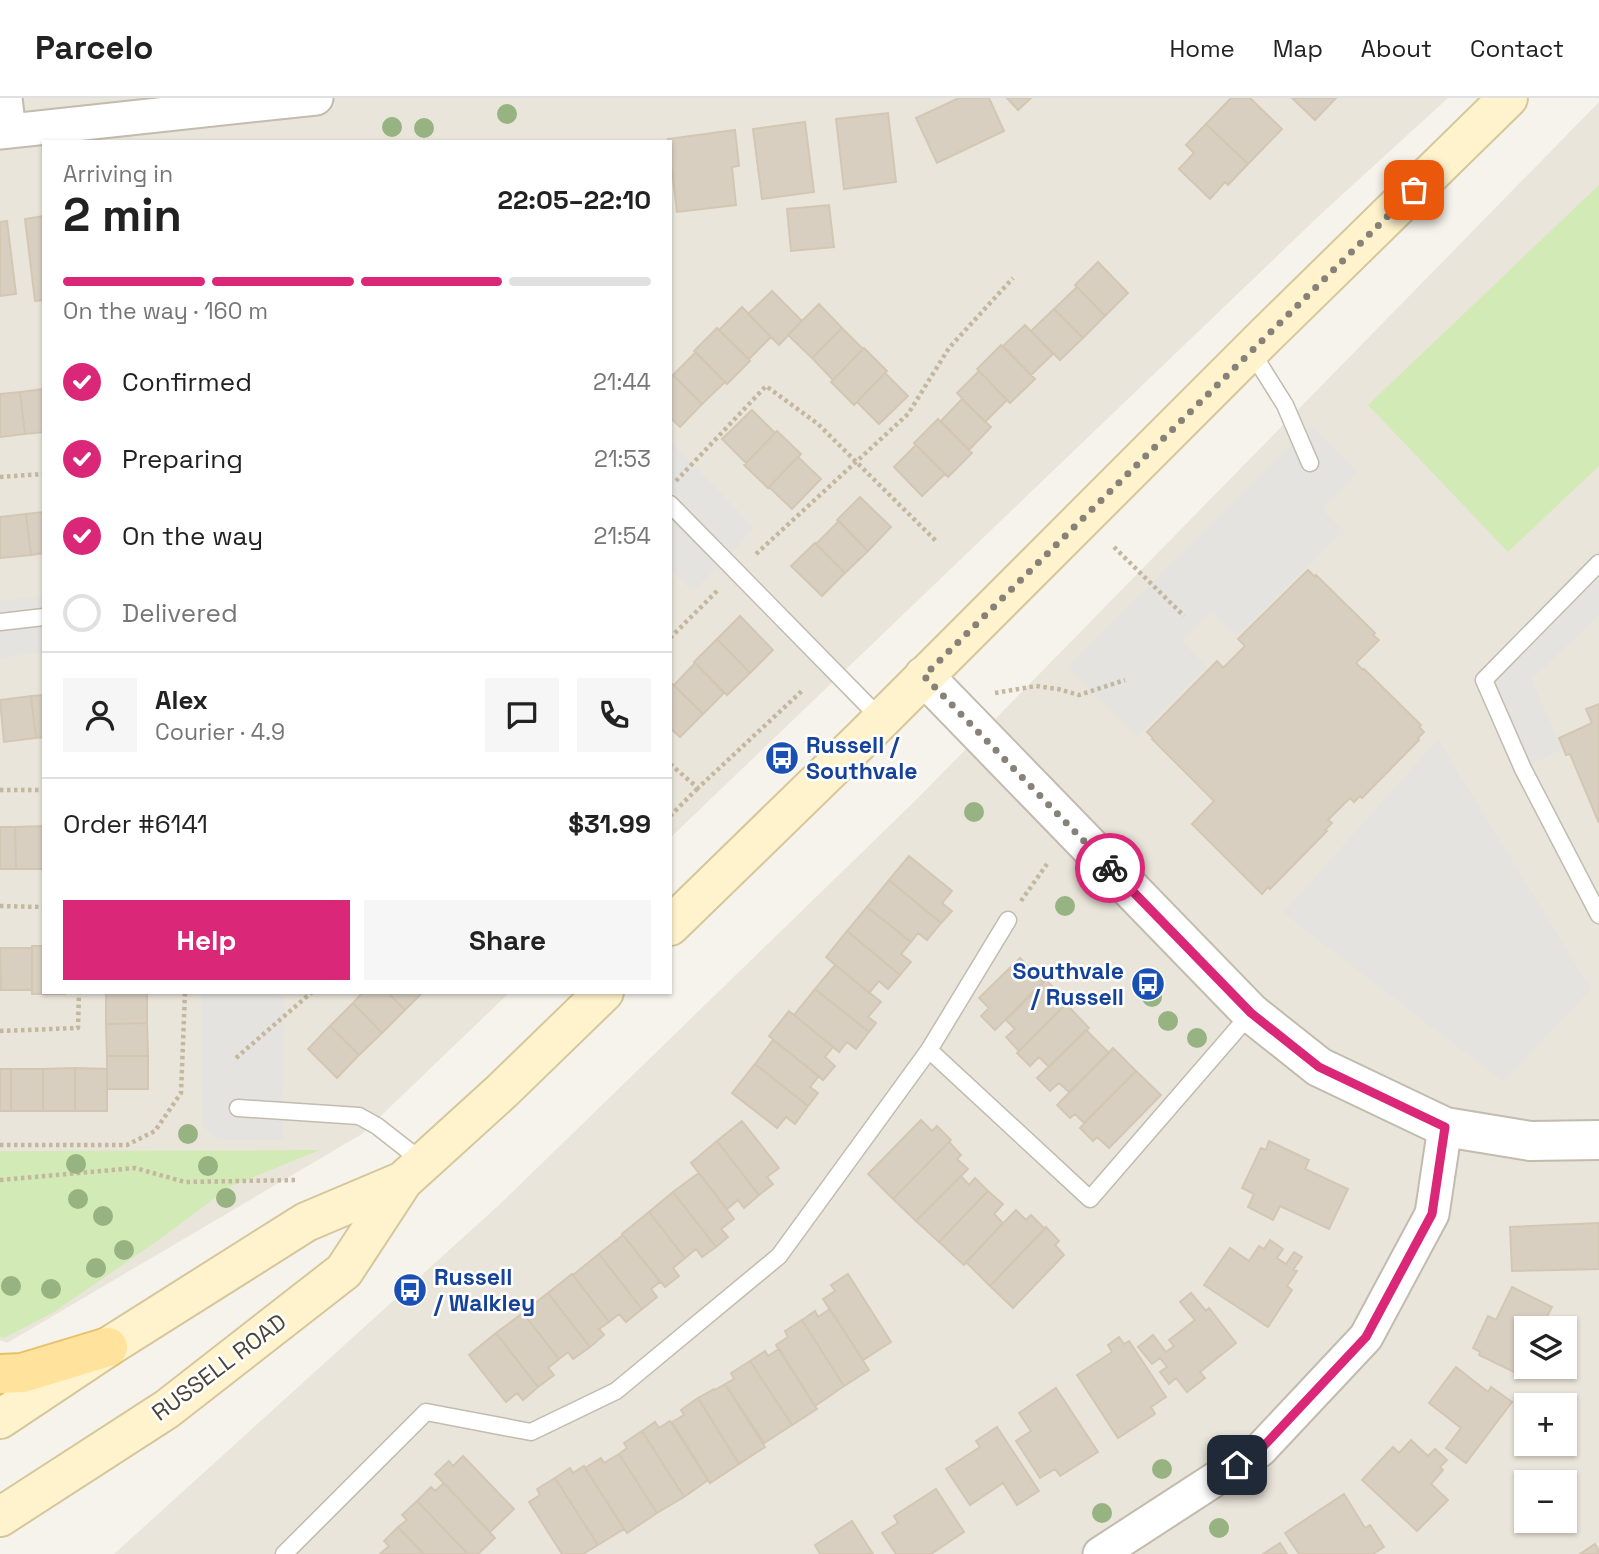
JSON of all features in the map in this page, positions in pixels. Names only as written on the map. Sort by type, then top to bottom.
[{"type":"main road","points":[[672,924],[1508,98]]},
{"type":"main road","name":"RUSSELL ROAD","points":[[0,1517],[167,1409],[344,1271],[413,1171],[502,1091],[602,994]]},
{"type":"main road","name":"RUSSELL ROAD","points":[[0,1419],[108,1347],[306,1223],[413,1171]]},
{"type":"main road","points":[[0,1374],[22,1373],[108,1347]]},
{"type":"street","points":[[5,98],[4,132],[316,98]]},
{"type":"street","points":[[924,676],[1251,1013],[1319,1067],[1445,1127],[1530,1141],[1599,1140]]},
{"type":"street","points":[[1100,1554],[1260,1450],[1366,1337],[1432,1214],[1445,1127]]},
{"type":"lane","points":[[1251,351],[1285,405],[1310,463]]},
{"type":"lane","points":[[672,506],[881,719]]},
{"type":"lane","points":[[1599,563],[1484,680],[1522,769],[1599,915]]},
{"type":"lane","points":[[0,622],[42,617]]},
{"type":"lane","points":[[284,1554],[426,1412],[531,1432],[617,1391],[779,1256],[929,1051],[1007,920]]},
{"type":"lane","points":[[929,1051],[1090,1199],[1251,1013]]},
{"type":"lane","points":[[238,1108],[359,1116],[377,1126],[413,1171]]},
{"type":"path","points":[[672,636],[908,414],[949,348],[1013,278]]},
{"type":"path","points":[[672,486],[766,386],[818,424],[937,542]]},
{"type":"path","points":[[0,477],[42,474]]},
{"type":"path","points":[[1114,547],[1184,617]]},
{"type":"path","points":[[995,692],[1036,686],[1079,695],[1125,680]]},
{"type":"path","points":[[672,814],[804,689]]},
{"type":"path","points":[[672,766],[698,788]]},
{"type":"path","points":[[0,790],[42,790]]},
{"type":"path","points":[[1007,920],[1047,864]]},
{"type":"path","points":[[0,906],[42,906]]},
{"type":"path","points":[[0,1031],[78,1028],[79,994]]},
{"type":"path","points":[[0,1145],[127,1145],[155,1131],[181,1093],[185,994]]},
{"type":"path","points":[[236,1058],[310,994]]},
{"type":"path","points":[[0,1180],[135,1168],[185,1182],[298,1180]]},
{"type":"shaded area","points":[[0,98],[1448,98],[1321,214],[672,836],[672,140],[42,140],[42,994],[508,994],[362,1134],[7,1343],[0,1340]]},
{"type":"shaded area","points":[[1599,102],[1599,1554],[114,1554],[500,1204],[919,797]]},
{"type":"shaded area","points":[[1311,425],[1358,473],[1322,509],[1343,531],[1236,637],[1211,612],[1182,641],[1207,667],[1137,737],[1067,667]]},
{"type":"shaded area","points":[[672,443],[755,528],[693,592],[672,572]]},
{"type":"shaded area","points":[[1599,563],[1599,615],[1532,679],[1562,749],[1523,769],[1484,680]]},
{"type":"shaded area","points":[[42,596],[42,652],[0,658],[0,601]]},
{"type":"shaded area","points":[[1438,739],[1591,989],[1503,1082],[1283,913]]},
{"type":"shaded area","points":[[201,994],[284,994],[283,1140],[219,1140],[203,1127]]},
{"type":"green space","points":[[1599,185],[1599,466],[1508,552],[1368,405]]},
{"type":"green space","points":[[320,1150],[231,1186],[54,1312],[4,1338],[0,1337],[0,1151]]},
{"type":"building","points":[[959,98],[989,98],[1004,131],[937,163],[916,118]]},
{"type":"building","points":[[1007,98],[1031,98],[1018,110]]},
{"type":"building","points":[[1231,98],[1250,98],[1282,129],[1248,164],[1206,124]]},
{"type":"building","points":[[1292,98],[1336,98],[1315,120]]},
{"type":"building","points":[[888,113],[896,182],[844,189],[836,119]]},
{"type":"building","points":[[805,122],[814,192],[762,199],[753,129]]},
{"type":"building","points":[[1206,124],[1248,164],[1228,185],[1225,182],[1210,199],[1179,169],[1194,153],[1186,145]]},
{"type":"building","points":[[735,130],[739,166],[732,167],[736,205],[677,212],[672,171],[672,140],[668,139]]},
{"type":"building","points":[[829,205],[834,247],[791,251],[787,209]]},
{"type":"building","points":[[42,216],[42,300],[35,301],[25,219]]},
{"type":"building","points":[[7,221],[16,294],[0,296],[0,222]]},
{"type":"building","points":[[1098,262],[1128,293],[1105,316],[1075,285]]},
{"type":"building","points":[[1077,287],[1105,316],[1083,338],[1054,309]]},
{"type":"building","points":[[772,291],[802,321],[779,345],[748,314]]},
{"type":"building","points":[[819,304],[842,328],[812,358],[788,335]]},
{"type":"building","points":[[742,307],[771,337],[749,359],[719,330]]},
{"type":"building","points":[[1054,309],[1083,338],[1060,360],[1031,331]]},
{"type":"building","points":[[1025,325],[1053,354],[1031,375],[1003,346]]},
{"type":"building","points":[[717,328],[750,361],[727,384],[694,351]]},
{"type":"building","points":[[842,328],[863,349],[833,380],[812,358]]},
{"type":"building","points":[[1001,345],[1035,379],[1010,403],[977,369]]},
{"type":"building","points":[[864,348],[887,371],[854,405],[831,382]]},
{"type":"building","points":[[696,352],[725,382],[702,404],[673,375]]},
{"type":"building","points":[[979,371],[1007,400],[985,422],[957,393]]},
{"type":"building","points":[[885,373],[908,396],[879,424],[857,402]]},
{"type":"building","points":[[672,376],[702,404],[680,427],[672,419]]},
{"type":"building","points":[[42,389],[42,432],[25,434],[20,392]]},
{"type":"building","points":[[20,392],[25,434],[0,437],[0,394]]},
{"type":"building","points":[[962,399],[991,427],[969,450],[941,421]]},
{"type":"building","points":[[752,410],[775,433],[746,463],[722,439]]},
{"type":"building","points":[[938,419],[972,453],[948,477],[914,443]]},
{"type":"building","points":[[777,431],[801,454],[768,488],[744,465]]},
{"type":"building","points":[[916,445],[945,474],[922,496],[894,467]]},
{"type":"building","points":[[798,457],[821,479],[792,509],[769,487]]},
{"type":"building","points":[[860,497],[891,527],[868,551],[837,520]]},
{"type":"building","points":[[42,512],[42,553],[31,555],[26,514]]},
{"type":"building","points":[[26,514],[31,555],[0,558],[0,517]]},
{"type":"building","points":[[839,521],[868,551],[845,573],[816,544]]},
{"type":"building","points":[[815,543],[845,573],[822,596],[791,566]]},
{"type":"building","points":[[1308,570],[1375,633],[1373,635],[1379,640],[1356,663],[1421,725],[1419,727],[1424,732],[1362,798],[1360,796],[1354,802],[1350,798],[1328,820],[1332,823],[1325,830],[1327,831],[1262,894],[1192,824],[1214,801],[1147,732],[1217,661],[1223,668],[1245,646],[1238,639]]},
{"type":"building","points":[[740,616],[773,650],[750,673],[717,639]]},
{"type":"building","points":[[717,639],[750,673],[727,695],[694,662]]},
{"type":"building","points":[[695,663],[724,693],[703,714],[674,685]]},
{"type":"building","points":[[672,684],[703,714],[680,737],[672,730]]},
{"type":"building","points":[[42,695],[42,737],[36,738],[31,696]]},
{"type":"building","points":[[31,696],[36,738],[4,742],[0,700]]},
{"type":"building","points":[[1599,704],[1599,823],[1570,754],[1566,755],[1559,738],[1592,723],[1586,709]]},
{"type":"building","points":[[42,826],[42,869],[16,869],[15,827]]},
{"type":"building","points":[[0,827],[15,827],[16,869],[0,869]]},
{"type":"building","points":[[909,856],[952,891],[942,903],[952,911],[941,923],[889,880]]},
{"type":"building","points":[[889,880],[941,923],[927,940],[918,933],[911,942],[867,907]]},
{"type":"building","points":[[867,907],[911,942],[901,954],[911,962],[900,975],[847,931]]},
{"type":"building","points":[[847,931],[900,975],[888,989],[879,981],[869,993],[826,957]]},
{"type":"building","points":[[32,946],[42,946],[42,994],[32,994]]},
{"type":"building","points":[[0,948],[32,948],[32,990],[1,990]]},
{"type":"building","points":[[1020,958],[1043,982],[995,1030],[981,1016],[989,1008],[979,998]]},
{"type":"building","points":[[835,965],[881,1002],[868,1017],[876,1023],[869,1032],[815,989]]},
{"type":"building","points":[[1046,980],[1068,1002],[1019,1051],[1006,1037],[1015,1029],[1006,1020]]},
{"type":"building","points":[[815,989],[869,1032],[856,1049],[847,1042],[839,1052],[794,1015]]},
{"type":"building","points":[[106,994],[147,994],[147,1023],[106,1024]]},
{"type":"building","points":[[361,994],[389,994],[405,1010],[382,1033],[353,1003]]},
{"type":"building","points":[[389,994],[421,994],[405,1010]]},
{"type":"building","points":[[353,1003],[382,1033],[359,1055],[330,1026]]},
{"type":"building","points":[[1066,1004],[1089,1028],[1049,1067],[1039,1057],[1030,1066],[1017,1053]]},
{"type":"building","points":[[789,1011],[833,1047],[825,1057],[835,1066],[823,1080],[769,1036]]},
{"type":"building","points":[[147,1023],[148,1056],[107,1056],[106,1024]]},
{"type":"building","points":[[330,1026],[359,1055],[337,1078],[308,1049]]},
{"type":"building","points":[[1086,1030],[1109,1053],[1069,1092],[1059,1083],[1050,1091],[1037,1078]]},
{"type":"building","points":[[773,1040],[819,1076],[810,1087],[818,1093],[808,1106],[755,1064]]},
{"type":"building","points":[[1113,1048],[1136,1071],[1084,1123],[1075,1114],[1070,1118],[1057,1105]]},
{"type":"building","points":[[107,1056],[148,1056],[148,1089],[107,1089]]},
{"type":"building","points":[[755,1064],[808,1106],[795,1124],[786,1117],[777,1128],[732,1093]]},
{"type":"building","points":[[75,1068],[107,1069],[107,1111],[75,1111]]},
{"type":"building","points":[[75,1068],[75,1111],[43,1111],[43,1069]]},
{"type":"building","points":[[0,1069],[11,1069],[11,1111],[0,1111]]},
{"type":"building","points":[[11,1069],[43,1069],[43,1111],[11,1111]]},
{"type":"building","points":[[1136,1071],[1161,1095],[1109,1148],[1097,1137],[1093,1141],[1080,1128]]},
{"type":"building","points":[[921,1120],[932,1131],[937,1126],[951,1140],[893,1199],[868,1174]]},
{"type":"building","points":[[742,1121],[779,1168],[767,1177],[773,1184],[759,1195],[717,1141]]},
{"type":"building","points":[[717,1141],[759,1195],[744,1208],[738,1200],[727,1209],[691,1163]]},
{"type":"building","points":[[1269,1141],[1309,1160],[1305,1169],[1348,1189],[1329,1229],[1280,1206],[1273,1220],[1248,1207],[1254,1194],[1242,1188],[1261,1148],[1266,1150]]},
{"type":"building","points":[[949,1142],[961,1155],[957,1159],[968,1169],[916,1221],[893,1199]]},
{"type":"building","points":[[699,1173],[734,1219],[721,1229],[728,1237],[716,1247],[673,1192]]},
{"type":"building","points":[[961,1176],[969,1185],[975,1178],[988,1191],[939,1242],[916,1221]]},
{"type":"building","points":[[988,1191],[1003,1204],[994,1214],[1003,1223],[964,1265],[939,1242]]},
{"type":"building","points":[[673,1192],[716,1247],[702,1257],[696,1249],[685,1258],[649,1212]]},
{"type":"building","points":[[1016,1210],[1026,1220],[1031,1215],[1045,1229],[990,1286],[966,1262]]},
{"type":"building","points":[[649,1212],[685,1258],[673,1268],[679,1276],[665,1287],[622,1234]]},
{"type":"building","points":[[1599,1223],[1599,1269],[1512,1271],[1510,1227]]},
{"type":"building","points":[[1046,1227],[1059,1241],[1055,1245],[1064,1255],[1013,1308],[990,1286]]},
{"type":"building","points":[[623,1235],[660,1282],[651,1289],[657,1297],[642,1309],[599,1254]]},
{"type":"building","points":[[1270,1240],[1283,1249],[1277,1258],[1286,1264],[1294,1252],[1302,1257],[1287,1286],[1292,1290],[1268,1327],[1204,1285],[1230,1248],[1249,1261],[1259,1246],[1264,1249]]},
{"type":"building","points":[[599,1254],[642,1309],[626,1322],[619,1314],[609,1322],[573,1275]]},
{"type":"building","points":[[572,1274],[609,1322],[599,1329],[604,1335],[590,1347],[548,1293]]},
{"type":"building","points":[[848,1274],[891,1342],[863,1360],[823,1299],[835,1291],[831,1285]]},
{"type":"building","points":[[1512,1287],[1552,1307],[1547,1316],[1514,1316],[1514,1372],[1479,1355],[1480,1352],[1473,1348],[1488,1316],[1496,1320]]},
{"type":"building","points":[[548,1293],[590,1347],[573,1359],[568,1352],[559,1359],[523,1313]]},
{"type":"building","points":[[1191,1293],[1206,1311],[1209,1308],[1236,1343],[1200,1372],[1205,1378],[1187,1392],[1176,1378],[1169,1384],[1160,1372],[1167,1367],[1160,1358],[1152,1364],[1138,1347],[1153,1335],[1166,1352],[1174,1346],[1169,1340],[1195,1320],[1180,1302]]},
{"type":"building","points":[[830,1309],[869,1370],[844,1386],[802,1320],[815,1311],[818,1317]]},
{"type":"building","points":[[523,1313],[559,1359],[548,1368],[554,1375],[538,1387],[496,1333]]},
{"type":"building","points":[[802,1320],[844,1386],[815,1406],[776,1345],[788,1337],[785,1331]]},
{"type":"building","points":[[496,1333],[538,1387],[523,1400],[517,1393],[506,1402],[469,1355]]},
{"type":"building","points":[[1119,1337],[1124,1344],[1129,1341],[1166,1397],[1151,1407],[1155,1414],[1118,1438],[1077,1375],[1112,1352],[1108,1345]]},
{"type":"building","points":[[779,1349],[817,1409],[792,1425],[750,1361],[765,1351],[768,1356]]},
{"type":"building","points":[[750,1361],[792,1425],[764,1443],[725,1384],[734,1379],[731,1373]]},
{"type":"building","points":[[1456,1367],[1488,1392],[1491,1387],[1512,1402],[1466,1463],[1446,1448],[1461,1428],[1429,1403]]},
{"type":"building","points":[[725,1384],[765,1447],[739,1464],[698,1398]]},
{"type":"building","points":[[1056,1388],[1098,1452],[1060,1476],[1055,1469],[1040,1478],[1016,1441],[1031,1431],[1019,1413]]},
{"type":"building","points":[[698,1398],[739,1464],[710,1483],[672,1422],[684,1415],[681,1410]]},
{"type":"building","points":[[670,1421],[708,1480],[684,1497],[642,1431],[655,1422],[659,1428]]},
{"type":"building","points":[[997,1427],[1039,1491],[1017,1505],[1003,1483],[970,1505],[946,1469],[980,1447],[976,1441]]},
{"type":"building","points":[[642,1431],[684,1497],[657,1513],[619,1454],[627,1448],[624,1443]]},
{"type":"building","points":[[1411,1440],[1428,1456],[1435,1449],[1447,1460],[1440,1467],[1443,1470],[1431,1484],[1448,1500],[1417,1531],[1362,1480],[1393,1447],[1399,1453]]},
{"type":"building","points":[[619,1454],[657,1513],[627,1533],[585,1468],[601,1458],[604,1463]]},
{"type":"building","points":[[463,1456],[514,1509],[490,1532],[435,1474],[449,1461],[453,1466]]},
{"type":"building","points":[[584,1466],[624,1529],[598,1545],[555,1478],[570,1468],[573,1473]]},
{"type":"building","points":[[555,1478],[598,1545],[583,1554],[562,1554],[529,1502],[540,1495],[537,1489]]},
{"type":"building","points":[[444,1483],[495,1538],[478,1554],[468,1554],[417,1501],[431,1487],[435,1491]]},
{"type":"building","points":[[936,1489],[964,1532],[931,1554],[896,1554],[882,1533],[898,1523],[894,1516]]},
{"type":"building","points":[[1344,1494],[1365,1528],[1370,1525],[1384,1547],[1373,1554],[1299,1554],[1285,1533]]},
{"type":"building","points":[[417,1501],[468,1554],[424,1554],[398,1527],[407,1520],[402,1515]]},
{"type":"building","points":[[852,1521],[873,1554],[820,1554],[815,1545]]},
{"type":"building","points":[[398,1527],[424,1554],[380,1554],[389,1546],[384,1541]]},
{"type":"building","points":[[1280,1543],[1287,1554],[1263,1554]]},
{"type":"building","points":[[1595,1544],[1599,1554],[1580,1554]]},
{"type":"way so far","points":[[1110,868],[924,676],[1414,190]]},
{"type":"place","name":"Russell / Southvale","points":[[782,758]]},
{"type":"place","name":"Southvale / Russell","points":[[1148,984]]},
{"type":"place","name":"Russell / Walkley","points":[[410,1290]]},
{"type":"route","points":[[1110,868],[1251,1013],[1319,1067],[1445,1127],[1432,1214],[1366,1337],[1260,1450],[1237,1465]]}]
